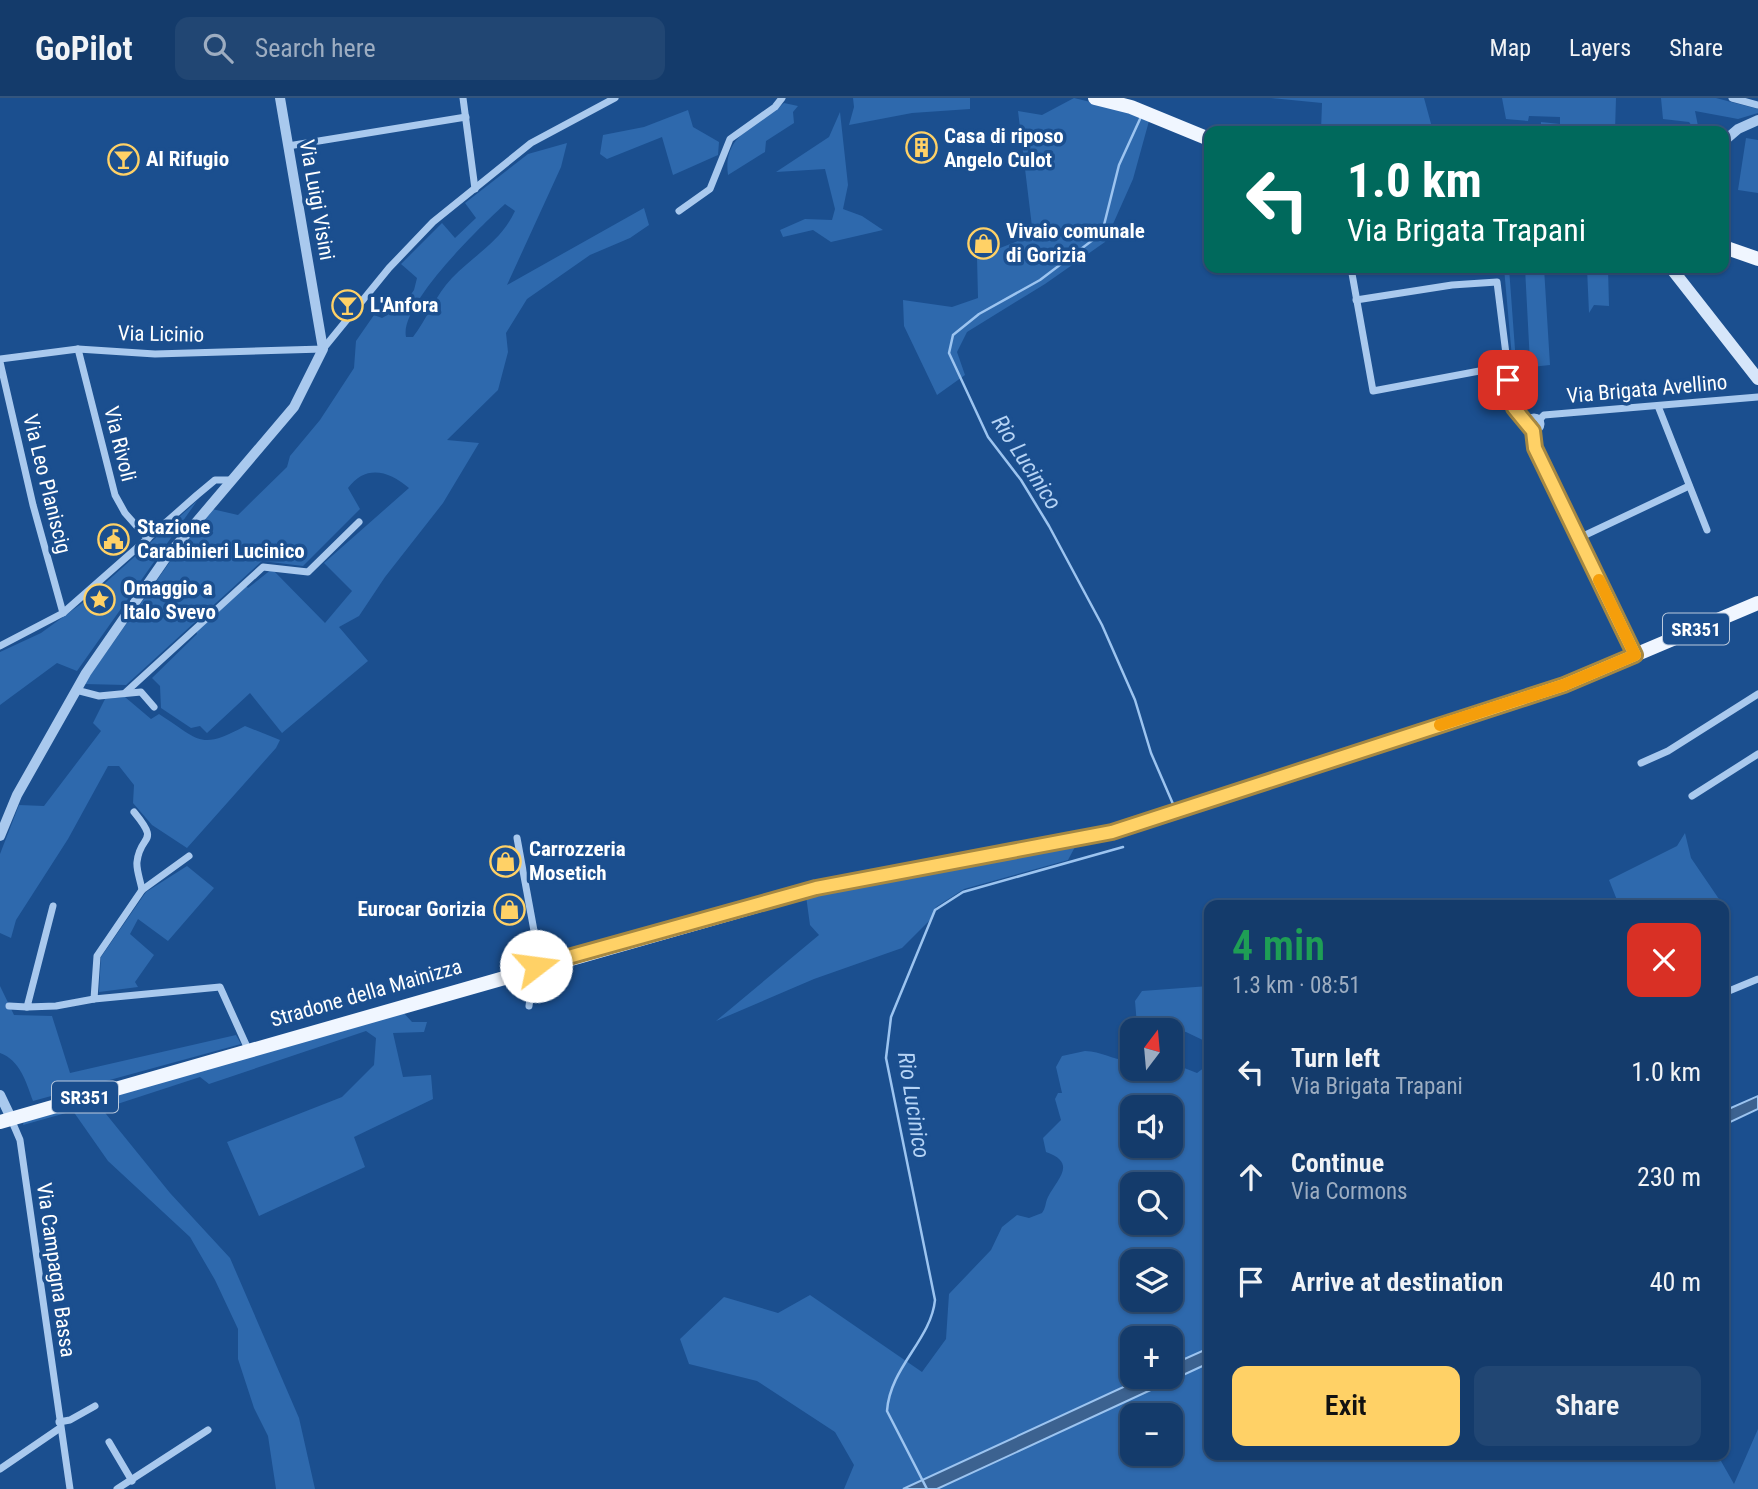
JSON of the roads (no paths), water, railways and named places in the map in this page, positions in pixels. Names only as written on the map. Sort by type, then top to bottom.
[{"type":"main road","points":[[1095,98],[1136,107],[1204,137]]},
{"type":"main road","points":[[1729,249],[1758,259]]},
{"type":"main road","points":[[1675,273],[1758,379]]},
{"type":"main road","name":"Stradone della Mainizza","points":[[5,1120],[816,888],[1112,832],[1564,685],[1758,603]]},
{"type":"street","name":"Via Luigi Visini","points":[[280,98],[323,349]]},
{"type":"street","points":[[463,98],[475,189]]},
{"type":"street","points":[[0,836],[17,795],[76,690],[165,559],[294,407],[323,349],[389,268],[433,222],[531,143],[615,98]]},
{"type":"street","points":[[679,211],[710,189],[730,139],[775,107],[782,98]]},
{"type":"street","points":[[1732,98],[1758,105]]},
{"type":"street","points":[[288,146],[466,117]]},
{"type":"street","points":[[1729,137],[1738,129],[1758,120]]},
{"type":"street","points":[[1352,273],[1373,391],[1506,366]]},
{"type":"street","points":[[1356,300],[1452,285],[1497,282],[1506,366],[1514,408],[1533,431],[1535,448],[1635,655]]},
{"type":"street","name":"Via Licinio","points":[[0,361],[78,349],[155,354],[323,349]]},
{"type":"street","name":"Via Rivoli","points":[[78,349],[115,495],[125,513],[148,539]]},
{"type":"street","name":"Via Leo Planiscig","points":[[0,361],[33,505],[63,613]]},
{"type":"street","name":"Via Brigata Avellino","points":[[1540,419],[1544,415],[1758,397]]},
{"type":"street","points":[[1658,406],[1707,530]]},
{"type":"street","points":[[1527,421],[1532,417],[1540,419],[1540,428],[1533,431]]},
{"type":"street","points":[[0,646],[63,613],[215,480],[231,480]]},
{"type":"street","points":[[1579,538],[1689,486]]},
{"type":"street","points":[[126,692],[263,567],[308,572],[359,522]]},
{"type":"street","points":[[76,690],[99,696],[141,692],[154,707]]},
{"type":"street","points":[[1641,763],[1668,751],[1758,694]]},
{"type":"street","points":[[1692,796],[1758,754]]},
{"type":"street","points":[[134,812],[147,828],[149,836],[137,861],[142,890]]},
{"type":"street","points":[[517,838],[537,947],[529,1006]]},
{"type":"street","points":[[94,999],[97,956],[142,890],[189,856]]},
{"type":"street","points":[[27,1007],[52,906]]},
{"type":"street","points":[[1729,991],[1758,979]]},
{"type":"street","name":"Stradone della Mainizza","points":[[9,1006],[56,1006],[94,999],[220,988],[248,1049]]},
{"type":"street","points":[[0,1095],[5,1120]]},
{"type":"street","name":"Via Campagna Bassa","points":[[5,1120],[20,1140],[70,1489]]},
{"type":"street","points":[[0,1469],[60,1425],[95,1406]]},
{"type":"street","points":[[117,1489],[208,1430]]},
{"type":"street","points":[[109,1442],[132,1481]]},
{"type":"waterway","name":"Rio Lucinico","points":[[1140,119],[1119,165],[1102,233],[1040,280],[979,314],[953,335],[949,353],[988,437],[1021,480],[1049,526],[1102,625],[1135,700],[1151,753],[1173,804]]},
{"type":"waterway","name":"Rio Lucinico","points":[[927,1489],[887,1411],[895,1381],[926,1328],[935,1300],[886,1058],[891,1017],[935,910],[963,892],[1123,847]]},
{"type":"place","name":"Casa di riposo Angelo Culot","points":[[921,148]]},
{"type":"place","name":"Al Rifugio","points":[[123,159]]},
{"type":"place","name":"Vivaio comunale di Gorizia","points":[[983,243]]},
{"type":"place","name":"L'Anfora","points":[[347,305]]},
{"type":"place","name":"Stazione Carabinieri Lucinico","points":[[114,539]]},
{"type":"place","name":"Omaggio a Italo Svevo","points":[[100,600]]},
{"type":"place","name":"Carrozzeria Mosetich","points":[[506,861]]},
{"type":"place","name":"Eurocar Gorizia","points":[[509,909]]}]
